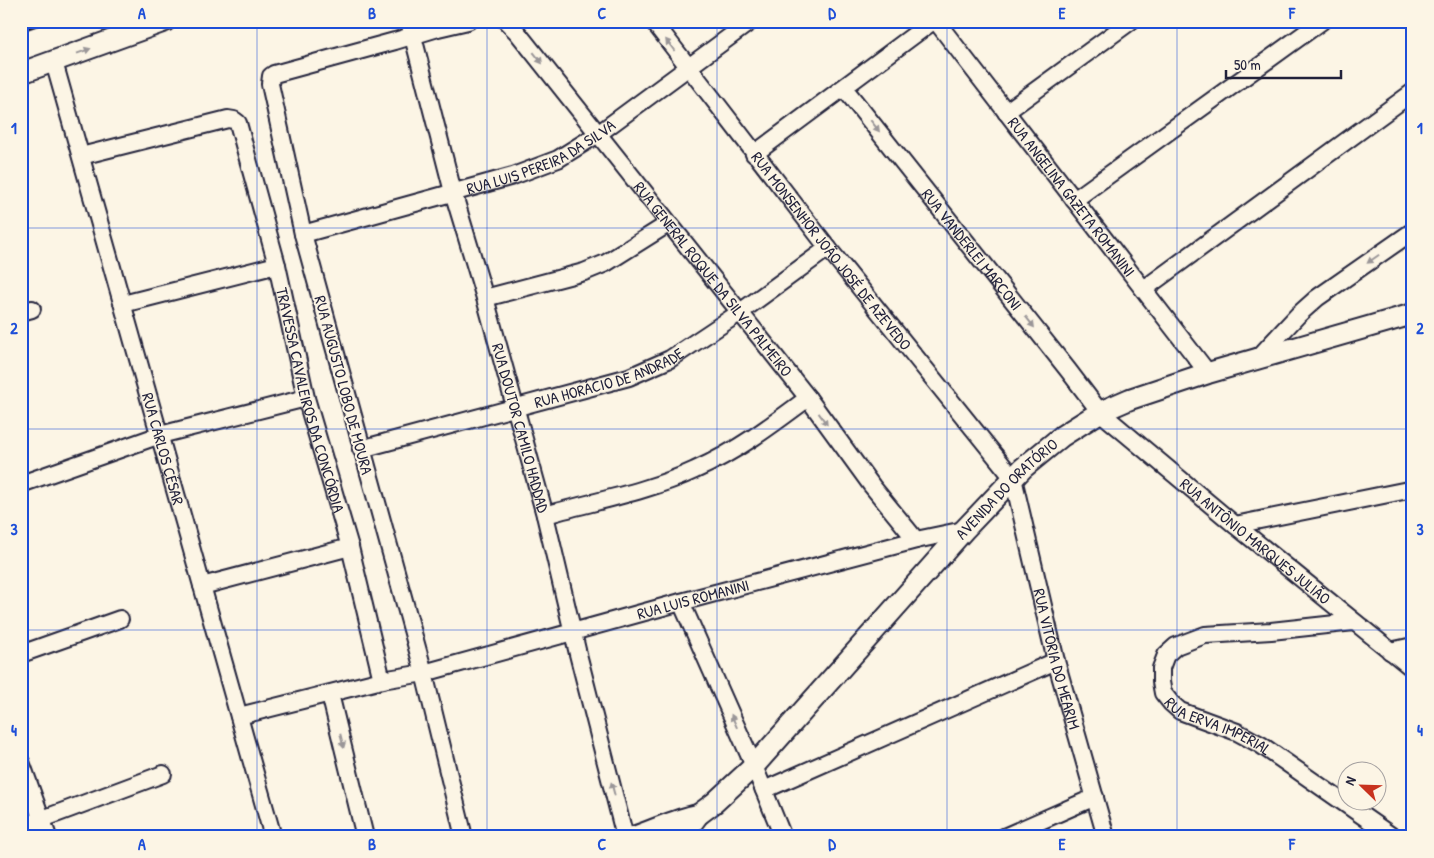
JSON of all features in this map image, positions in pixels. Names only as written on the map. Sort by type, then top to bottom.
[{"type":"main road","points":[[21,73],[165,21]]},
{"type":"main road","name":"AVENIDA DO ORATÓRIO","points":[[673,837],[686,830],[698,815],[714,803],[754,766],[964,530],[1013,478],[1041,452],[1062,436],[1100,412],[1130,399],[1208,373],[1413,314]]},
{"type":"main road","name":"AVENIDA DO ORATÓRIO","points":[[634,837],[680,818],[698,815]]},
{"type":"street","points":[[412,29],[438,28],[468,21]]},
{"type":"street","name":"RUA GENERAL ROQUE DA SILVA PALMEIRO","points":[[506,21],[517,32],[808,398],[872,486],[916,540]]},
{"type":"street","name":"RUA MONSENHOR JOÃO JOSÉ DE AZEVEDO","points":[[653,21],[828,248],[1013,478]]},
{"type":"street","name":"RUA LUIS PEREIRA DA SILVA","points":[[303,234],[513,176],[558,159],[598,134],[751,21]]},
{"type":"street","points":[[754,154],[934,21]]},
{"type":"street","name":"RUA ANGELINA GAZETA ROMANINI","points":[[934,21],[1208,373]]},
{"type":"street","points":[[1006,112],[1131,21]]},
{"type":"street","points":[[1074,200],[1322,21]]},
{"type":"street","name":"RUA DOUTOR CAMILO HADDAD","points":[[412,29],[453,192],[486,298],[545,515],[572,632],[625,837]]},
{"type":"street","name":"RUA AUGUSTO LOBO DE MOURA","points":[[412,29],[274,74],[271,76],[271,88],[303,234],[424,673],[464,837]]},
{"type":"street","name":"RUA CARLOS CÉSAR","points":[[54,62],[273,837]]},
{"type":"street","name":"RUA VANDERLEI MARCONI","points":[[844,88],[1100,412]]},
{"type":"street","points":[[1144,289],[1413,92]]},
{"type":"street","name":"TRAVESSA CAVALEIROS DA CONCÓRDIA","points":[[81,156],[228,119],[236,121],[276,265],[306,398],[350,547],[382,680]]},
{"type":"street","points":[[486,298],[584,272],[606,263],[668,224]]},
{"type":"street","points":[[1257,359],[1316,298],[1413,230]]},
{"type":"street","name":"RUA HORÁCIO DE ANDRADE","points":[[361,449],[629,377],[670,359],[739,313],[828,248]]},
{"type":"street","points":[[123,304],[276,265]]},
{"type":"street","points":[[21,484],[160,435],[306,398]]},
{"type":"street","points":[[545,515],[657,485],[695,470],[722,457],[764,431],[808,398]]},
{"type":"street","name":"RUA ANTÔNIO MARQUES JULIÃO","points":[[1100,412],[1235,525],[1413,669]]},
{"type":"street","name":"RUA VITÓRIA DO MEARIM","points":[[1013,478],[1056,661],[1106,837]]},
{"type":"street","points":[[1235,525],[1413,489]]},
{"type":"street","name":"RUA LUIS ROMANINI","points":[[239,716],[382,680],[424,673],[681,602],[916,540],[964,530]]},
{"type":"street","points":[[202,586],[350,547]]},
{"type":"street","points":[[681,602],[754,766],[783,837]]},
{"type":"street","points":[[21,654],[120,619]]},
{"type":"street","name":"RUA ERVA IMPERIAL","points":[[1354,622],[1271,631],[1205,635],[1176,646],[1166,655],[1161,668],[1161,682],[1164,693],[1180,711],[1238,732],[1262,745],[1394,837]]},
{"type":"street","points":[[1390,651],[1413,646]]},
{"type":"street","points":[[764,790],[1056,661]]},
{"type":"street","points":[[330,694],[365,837]]},
{"type":"street","points":[[21,762],[48,837]]},
{"type":"street","points":[[21,827],[163,774]]},
{"type":"street","points":[[1004,837],[1095,797]]},
{"type":"railway","points":[[21,30],[47,21]]}]
